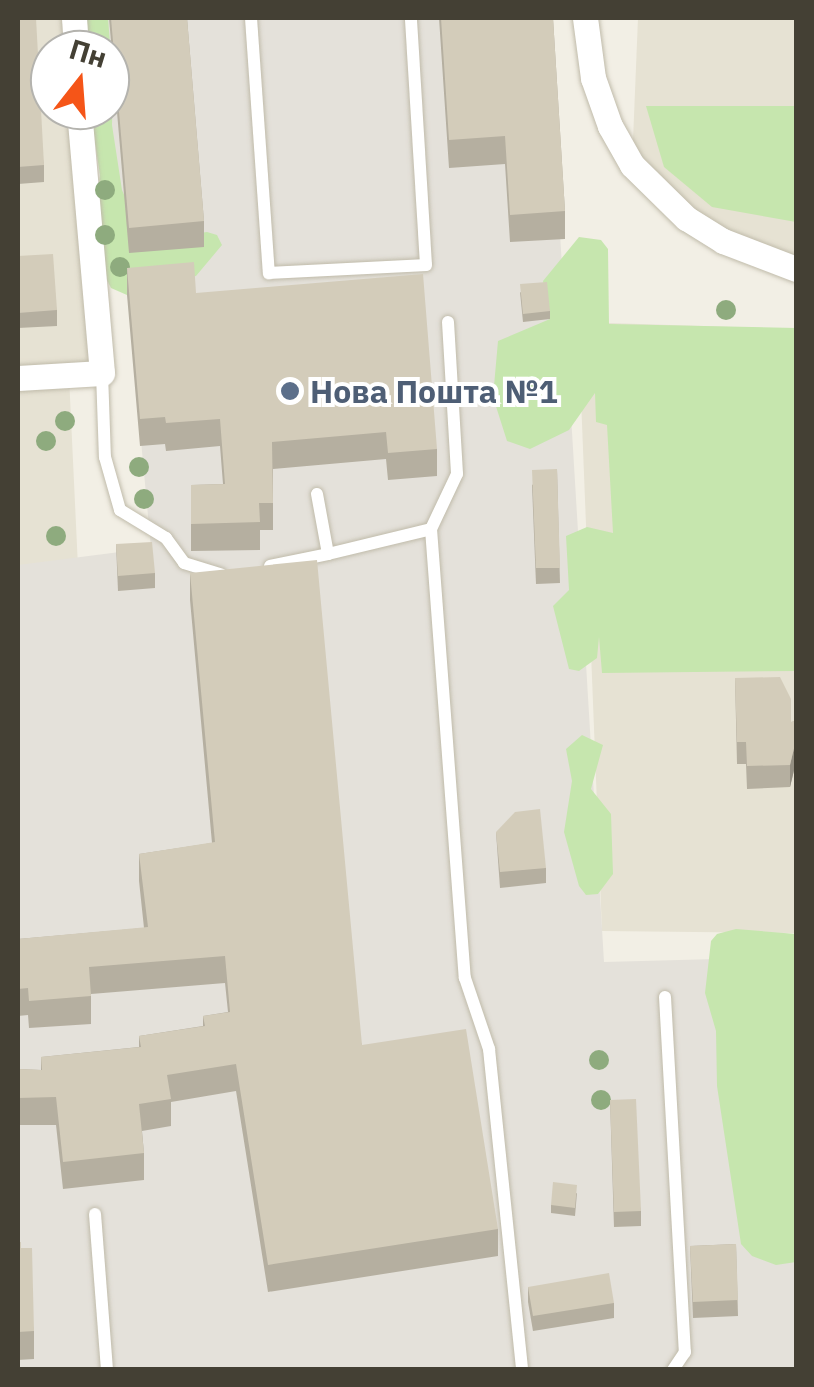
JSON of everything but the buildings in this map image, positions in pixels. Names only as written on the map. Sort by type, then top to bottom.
[{"type":"street","points":[[585,18],[593,78],[610,126],[632,165],[686,218],[723,241],[796,268]]},
{"type":"street","points":[[18,378],[102,374],[81,130]]},
{"type":"lane","points":[[251,18],[268,274],[426,265],[410,18]]},
{"type":"lane","points":[[448,322],[457,474],[431,529],[465,978],[489,1050],[522,1370]]},
{"type":"lane","points":[[102,374],[106,458],[120,510],[166,538],[184,563],[196,570],[228,575],[243,572]]},
{"type":"lane","points":[[318,494],[328,554]]},
{"type":"lane","points":[[258,569],[431,529]]},
{"type":"lane","points":[[665,997],[684,1352],[673,1370]]},
{"type":"lane","points":[[96,1214],[108,1370]]},
{"type":"shaded area","points":[[18,18],[74,18],[75,30],[30,30],[30,130],[81,130],[102,373],[69,376],[78,567],[18,570]]},
{"type":"shaded area","points":[[102,18],[547,18],[604,962],[796,957],[796,1369],[18,1369],[18,565],[151,548],[112,130],[130,130],[130,30],[105,30]]},
{"type":"shaded area","points":[[638,18],[796,18],[796,269],[723,241],[632,165]]},
{"type":"shaded area","points":[[578,322],[796,329],[796,933],[602,931]]},
{"type":"green space","points":[[84,18],[108,18],[109,30],[84,30]]},
{"type":"green space","points":[[646,106],[796,106],[796,222],[712,207],[664,167]]},
{"type":"green space","points":[[93,130],[113,130],[122,190],[144,241],[207,232],[217,235],[222,245],[196,276],[136,289],[127,295],[111,288],[94,237],[100,175]]},
{"type":"green space","points":[[579,237],[601,240],[608,249],[609,324],[796,328],[796,671],[602,673],[599,637],[597,658],[579,671],[569,669],[553,606],[569,590],[566,536],[587,527],[613,533],[607,425],[596,422],[595,393],[569,430],[530,449],[507,441],[493,397],[498,341],[550,319],[543,281]]},
{"type":"green space","points":[[582,735],[603,745],[591,789],[611,814],[613,874],[598,894],[586,895],[579,886],[564,832],[572,781],[566,749]]},
{"type":"green space","points":[[736,929],[796,934],[796,1262],[776,1265],[752,1256],[741,1244],[717,1086],[716,1031],[705,993],[711,941],[717,934]]},
{"type":"place","name":"Нова Пошта №1","points":[[290,391]]}]
